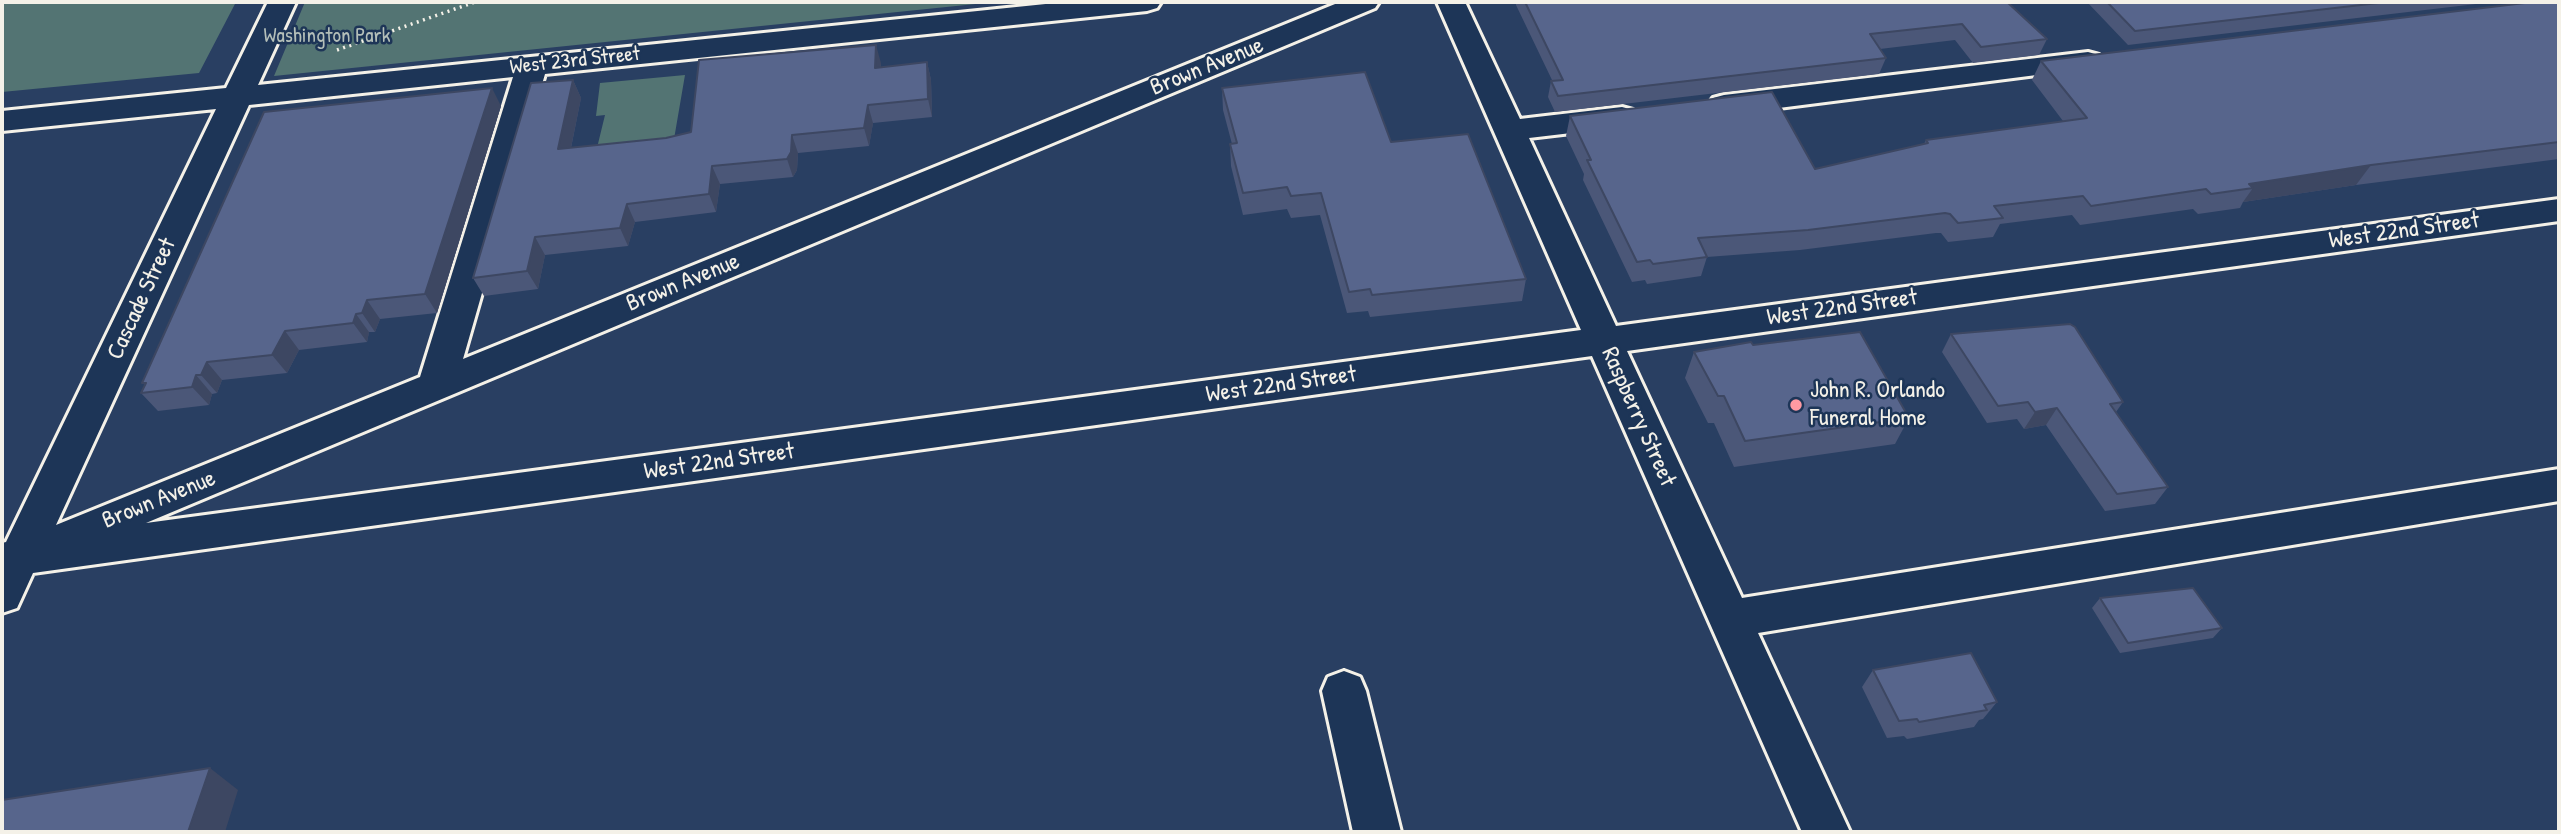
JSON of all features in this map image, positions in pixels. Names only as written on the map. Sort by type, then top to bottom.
[{"type":"street","name":"Cascade Street","points":[[2,595],[8,561],[282,2]]},
{"type":"street","name":"West 23rd Street","points":[[2,121],[1147,2]]},
{"type":"street","name":"Brown Avenue","points":[[8,561],[1365,2]]},
{"type":"street","name":"Raspberry Street","points":[[1451,2],[1826,832]]},
{"type":"street","points":[[1699,108],[2115,58]]},
{"type":"street","points":[[436,386],[532,66]]},
{"type":"street","points":[[1509,130],[1657,113]]},
{"type":"street","name":"West 22nd Street","points":[[8,561],[2559,210]]},
{"type":"street","points":[[1729,619],[2559,485]]},
{"type":"street","points":[[1344,691],[1377,832]]},
{"type":"path","points":[[330,52],[475,2]]},
{"type":"green space","points":[[2,2],[236,2],[199,73],[2,92]]},
{"type":"green space","name":"Washington Park","points":[[305,2],[995,2],[274,76]]},
{"type":"green space","points":[[685,75],[673,145],[596,152],[605,115],[596,116],[600,83]]},
{"type":"building","points":[[1525,2],[2007,2],[2047,39],[1981,47],[1962,24],[1870,34],[1886,58],[1558,96],[1551,81],[1563,80]]},
{"type":"building","points":[[2107,2],[2387,2],[2135,31]]},
{"type":"building","points":[[2533,2],[2559,2],[2559,142],[2371,165],[2249,184],[2253,188],[2211,194],[2206,189],[2091,206],[2083,196],[1994,206],[2003,218],[1958,223],[1950,214],[1945,213],[1808,230],[1698,238],[1707,257],[1653,264],[1650,260],[1637,262],[1587,160],[1591,160],[1570,116],[1772,92],[1815,169],[1928,143],[1926,140],[2087,118],[2041,61]]},
{"type":"building","points":[[876,45],[875,68],[927,62],[928,99],[868,105],[864,128],[792,135],[791,152],[787,159],[712,166],[709,194],[627,204],[620,228],[535,237],[527,271],[473,278],[531,83],[573,80],[558,149],[666,138],[691,132],[699,60]]},
{"type":"building","points":[[1365,72],[1391,142],[1468,134],[1526,279],[1372,295],[1370,289],[1349,292],[1321,193],[1291,196],[1287,187],[1243,193],[1230,144],[1237,143],[1222,88]]},
{"type":"building","points":[[492,88],[425,294],[367,300],[362,313],[356,314],[353,323],[285,331],[272,355],[207,362],[201,375],[196,375],[192,387],[141,393],[146,383],[142,383],[264,112]]},
{"type":"building","points":[[2070,324],[2075,327],[2123,402],[2110,404],[2168,487],[2117,494],[2057,408],[2035,412],[2028,402],[1998,406],[1951,334]]},
{"type":"building","points":[[1860,332],[1909,418],[1745,441],[1724,396],[1718,396],[1694,352],[1751,342],[1753,345]]},
{"type":"building","points":[[2193,588],[2222,628],[2128,643],[2100,598]]},
{"type":"building","points":[[1971,653],[1997,702],[1984,705],[1987,710],[1919,722],[1917,719],[1899,721],[1873,670]]},
{"type":"building","points":[[210,768],[188,832],[2,832],[2,800]]},
{"type":"place","name":"John R. Orlando Funeral Home","points":[[1796,405]]}]
